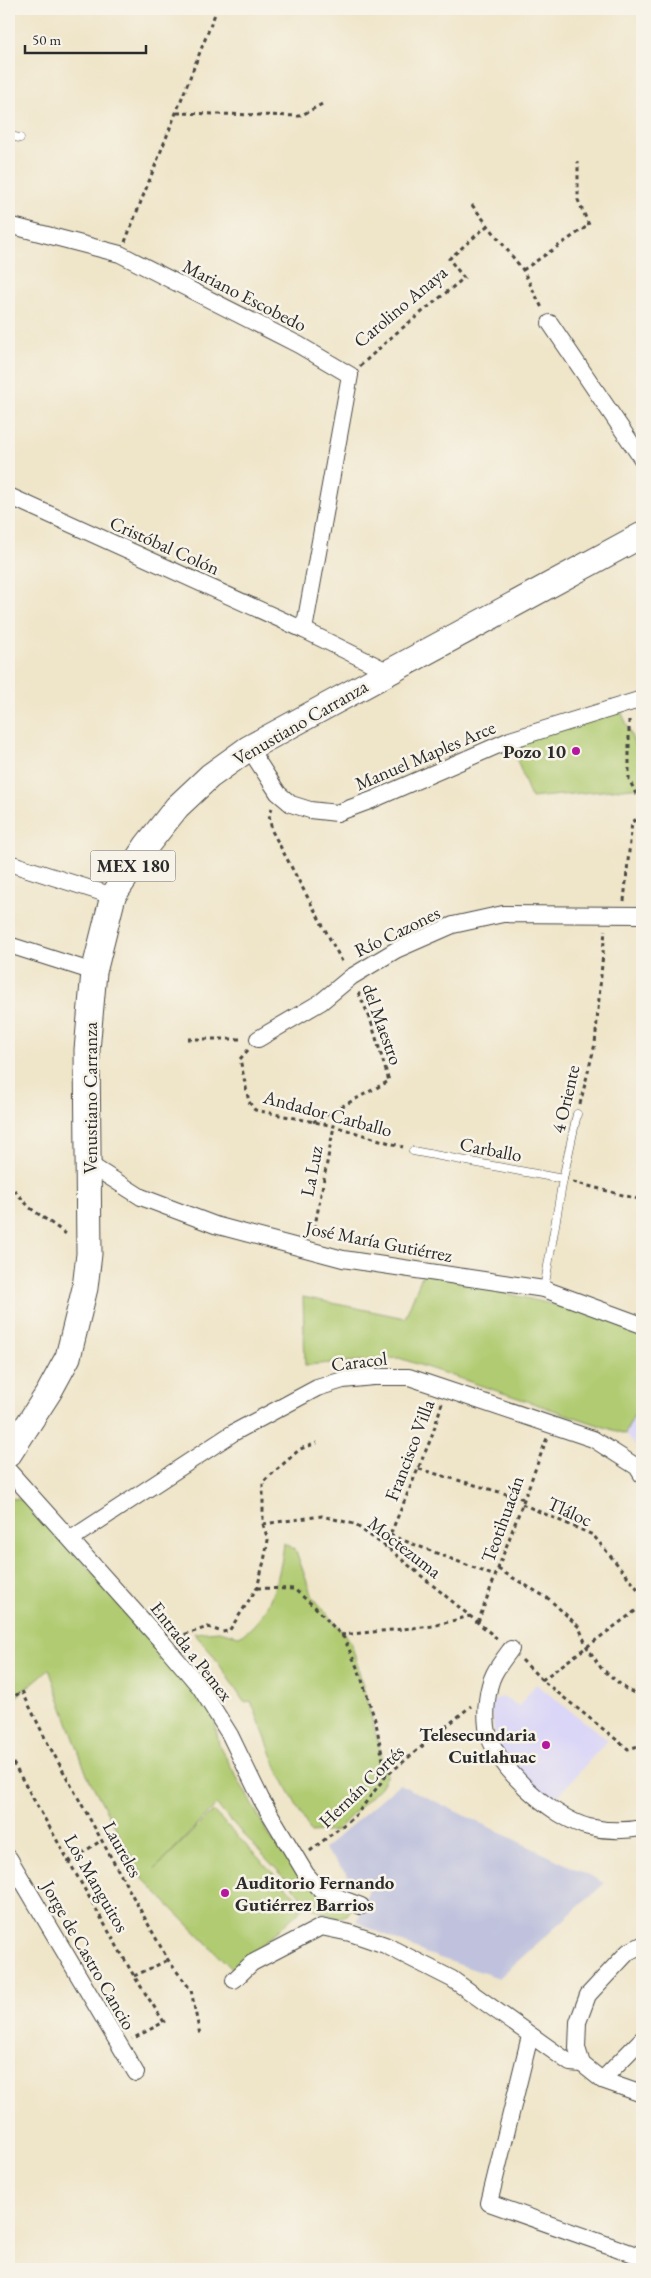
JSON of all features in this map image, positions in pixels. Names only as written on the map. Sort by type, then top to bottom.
[{"type":"main road","name":"Venustiano Carranza","points":[[9,1454],[68,1357],[78,1321],[89,1254],[86,1050],[94,972],[113,896],[147,845],[177,807],[210,776],[249,748],[642,535]]},
{"type":"street","name":"Mariano Escobedo","points":[[9,225],[120,254],[299,345],[350,375]]},
{"type":"street","points":[[550,323],[641,456]]},
{"type":"street","points":[[304,630],[350,375]]},
{"type":"street","name":"Cristóbal Colón","points":[[9,496],[304,630],[389,672]]},
{"type":"street","name":"Manuel Maples Arce","points":[[249,748],[278,793],[291,804],[310,810],[336,813],[372,800],[510,740],[636,701]]},
{"type":"street","points":[[9,863],[113,896]]},
{"type":"street","name":"Río Cazones","points":[[258,1039],[321,1002],[351,976],[396,950],[453,925],[502,914],[642,915]]},
{"type":"street","points":[[9,945],[94,972]]},
{"type":"street","name":"José María Gutiérrez","points":[[89,1164],[141,1197],[215,1226],[343,1259],[544,1289],[642,1324]]},
{"type":"street","name":"Caracol","points":[[71,1539],[233,1433],[317,1388],[343,1380],[373,1377],[409,1377],[593,1439],[637,1467],[642,1475]]},
{"type":"street","name":"Entrada a Pemex","points":[[9,1471],[200,1687],[230,1735],[261,1799],[297,1861],[321,1891],[361,1906]]},
{"type":"street","points":[[511,1649],[493,1675],[489,1691],[487,1728],[503,1762],[521,1784],[562,1816],[588,1827],[614,1830],[642,1828]]},
{"type":"street","name":"Jorge de Castro Cancio","points":[[9,1858],[136,2073]]},
{"type":"street","points":[[234,1980],[252,1963],[321,1927],[350,1933],[385,1945],[452,1979],[570,2063],[582,2064],[602,2080],[642,2094]]},
{"type":"street","points":[[582,2064],[577,2048],[578,2022],[588,1995],[628,1952],[642,1945]]},
{"type":"street","points":[[530,2036],[489,2203],[642,2257]]},
{"type":"street","points":[[602,2080],[642,2038]]},
{"type":"lane","points":[[9,136],[20,138]]},
{"type":"lane","name":"4 Oriente","points":[[544,1289],[563,1179],[577,1114]]},
{"type":"lane","name":"Carballo","points":[[413,1150],[563,1179]]},
{"type":"path","points":[[120,254],[217,9]]},
{"type":"path","points":[[177,113],[300,116],[324,103]]},
{"type":"path","points":[[523,270],[588,225],[578,200],[578,161]]},
{"type":"path","points":[[472,205],[523,270],[550,323]]},
{"type":"path","name":"Carolino Anaya","points":[[350,375],[395,334],[464,278],[449,259],[488,225]]},
{"type":"path","points":[[636,701],[629,779],[636,794],[642,794]]},
{"type":"path","name":"del Maestro","points":[[278,793],[269,814],[272,831],[351,976],[370,1018],[389,1081],[313,1122]]},
{"type":"path","name":"4 Oriente","points":[[577,1114],[594,1044],[614,914],[632,822],[642,816]]},
{"type":"path","points":[[188,1039],[258,1039]]},
{"type":"path","name":"Andador Carballo","points":[[258,1039],[240,1059],[249,1102],[255,1110],[334,1126],[413,1150]]},
{"type":"path","name":"La Luz","points":[[310,1250],[334,1126]]},
{"type":"path","points":[[563,1179],[642,1200]]},
{"type":"path","points":[[9,1184],[30,1208],[67,1234],[89,1254]]},
{"type":"path","name":"Francisco Villa","points":[[389,1549],[390,1535],[432,1436],[446,1389]]},
{"type":"path","name":"Teotihuacán","points":[[478,1622],[552,1425]]},
{"type":"path","points":[[162,1642],[208,1626],[222,1632],[229,1631],[256,1588],[268,1540],[263,1524],[263,1482],[300,1449],[317,1444]]},
{"type":"path","points":[[419,1469],[524,1499]]},
{"type":"path","name":"Tláloc","points":[[522,1504],[593,1535],[642,1594]]},
{"type":"path","name":"Moctezuma","points":[[263,1524],[322,1516],[354,1524],[389,1549],[511,1649],[542,1680],[628,1750],[642,1745]]},
{"type":"path","points":[[390,1535],[495,1576]]},
{"type":"path","points":[[498,1569],[548,1598],[579,1627],[587,1647],[601,1668],[626,1689],[642,1697]]},
{"type":"path","points":[[256,1588],[294,1589],[316,1608],[341,1635],[360,1674],[376,1723],[386,1776]]},
{"type":"path","points":[[542,1680],[642,1607]]},
{"type":"path","points":[[341,1635],[433,1626],[470,1616]]},
{"type":"path","name":"Laureles","points":[[9,1700],[22,1691],[46,1740],[168,1960],[191,1990],[200,2035]]},
{"type":"path","name":"Hernán Cortés","points":[[297,1861],[356,1815],[386,1776],[489,1691]]},
{"type":"path","name":"Los Manguitos","points":[[9,1756],[134,1976],[164,2022],[119,2046]]},
{"type":"path","points":[[68,1862],[102,1840]]},
{"type":"path","points":[[134,1976],[168,1960]]},
{"type":"shaded area","points":[[642,1398],[642,1453],[625,1434]]},
{"type":"shaded area","points":[[536,1684],[608,1740],[554,1800],[540,1793],[497,1747],[490,1705],[494,1700],[502,1697],[519,1706]]},
{"type":"shaded area","points":[[399,1784],[605,1883],[499,1978],[425,1953],[357,1922],[370,1886],[349,1876],[324,1849]]},
{"type":"green space","name":"Pozo 10","points":[[620,708],[642,762],[642,787],[531,798],[510,741]]},
{"type":"green space","points":[[423,1273],[637,1325],[642,1328],[642,1398],[625,1434],[399,1358],[305,1365],[303,1297],[405,1318]]},
{"type":"green space","points":[[9,1498],[31,1501],[213,1712],[219,1745],[273,1842],[285,1839],[322,1890],[352,1908],[347,1915],[337,1918],[313,1908],[216,1805],[155,1869],[213,1811],[305,1906],[234,1971],[144,1880],[87,1775],[49,1669],[9,1703]]},
{"type":"green space","points":[[284,1543],[296,1551],[312,1596],[351,1642],[387,1775],[380,1787],[336,1831],[311,1833],[278,1770],[251,1701],[244,1702],[213,1655],[194,1633],[219,1631],[239,1636],[258,1620],[272,1595],[280,1568]]},
{"type":"place","name":"Pozo 10","points":[[576,751]]},
{"type":"place","name":"Telesecundaria Cuitlahuac","points":[[546,1745]]},
{"type":"place","name":"Auditorio Fernando Gutiérrez Barrios","points":[[225,1893]]}]
